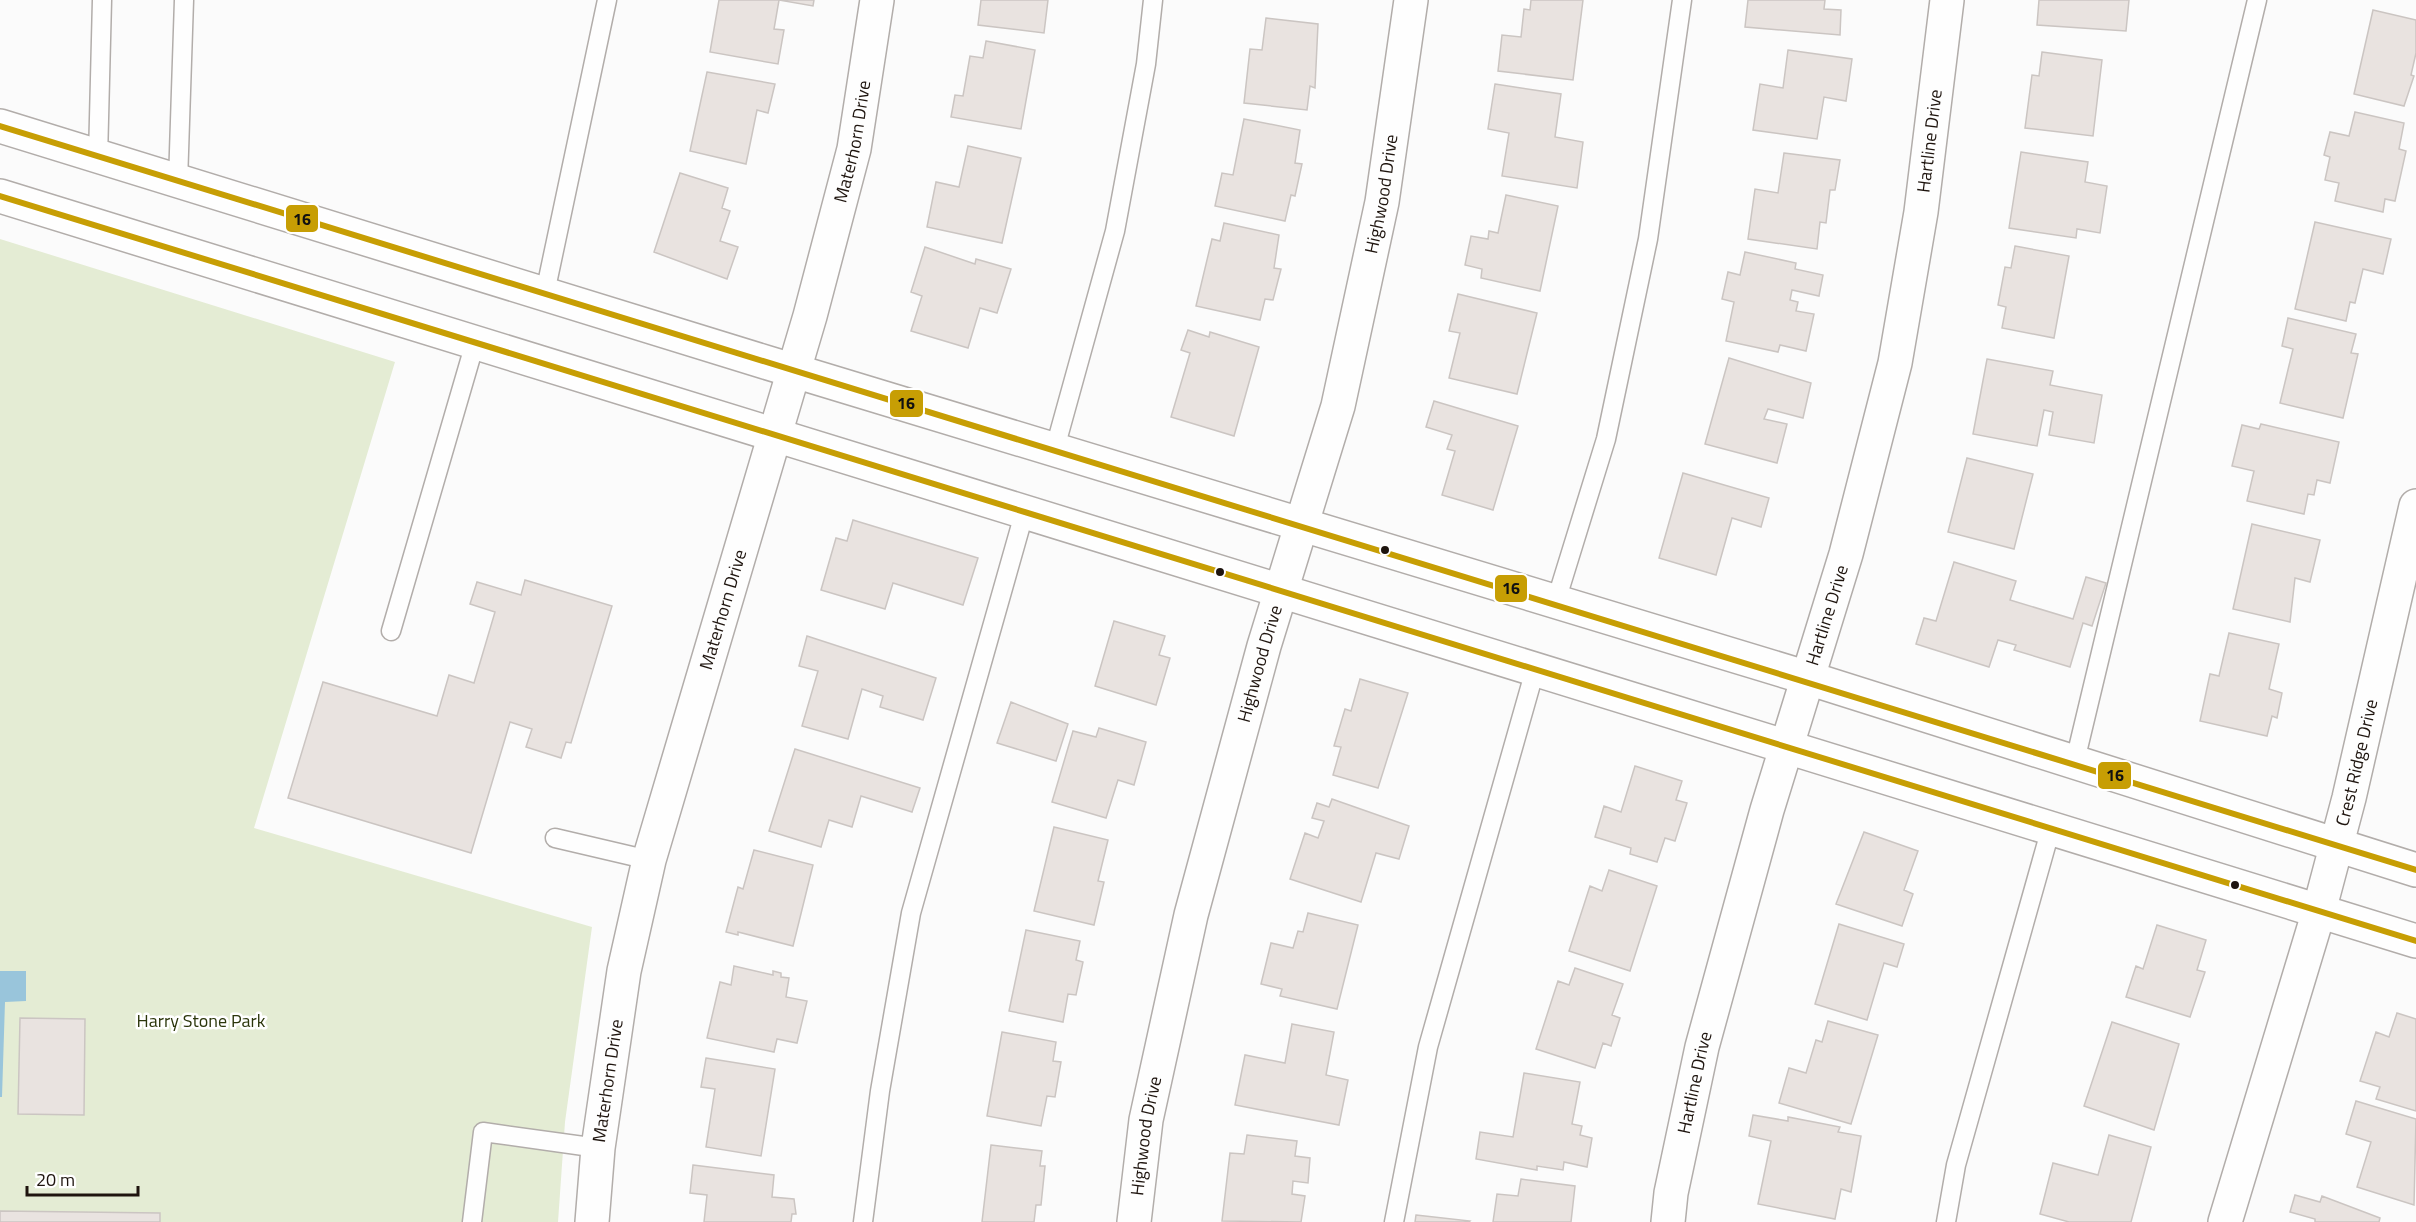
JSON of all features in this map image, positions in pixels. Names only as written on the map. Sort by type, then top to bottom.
[{"type":"main road","name":"Materhorn Drive","points":[[592,1222],[598,1148],[624,971],[649,860],[793,370],[854,149],[878,0]]},
{"type":"main road","name":"Highwood Drive","points":[[1134,1222],[1146,1120],[1191,915],[1280,592],[1338,406],[1380,214],[1411,0]]},
{"type":"main road","name":"Hartline Drive","points":[[1668,1222],[1671,1193],[1702,1047],[1767,810],[1846,554],[1895,363],[1922,212],[1947,0]]},
{"type":"main road","points":[[0,126],[98,158],[1808,678],[2416,870]]},
{"type":"main road","points":[[0,196],[773,433],[1024,514],[1788,746],[2416,941]]},
{"type":"main road","name":"Crest Ridge Drive","points":[[2225,1222],[2319,911],[2416,506]]},
{"type":"lane","points":[[98,158],[102,0]]},
{"type":"lane","points":[[178,182],[184,0]]},
{"type":"lane","points":[[545,293],[607,0]]},
{"type":"lane","points":[[1055,448],[1115,231],[1146,64],[1153,0]]},
{"type":"lane","points":[[1556,601],[1606,439],[1646,250],[1682,0]]},
{"type":"lane","points":[[2075,761],[2258,0]]},
{"type":"lane","points":[[391,631],[475,343]]},
{"type":"lane","points":[[863,1222],[880,1091],[911,913],[1024,514]]},
{"type":"lane","points":[[1394,1222],[1428,1047],[1535,670]]},
{"type":"lane","points":[[1946,1222],[1956,1165],[2051,828]]},
{"type":"lane","points":[[555,838],[649,860]]},
{"type":"lane","points":[[472,1222],[483,1132],[598,1148]]},
{"type":"green space","name":"Harry Stone Park","points":[[0,239],[395,362],[254,828],[592,927],[565,1122],[558,1222],[0,1222]]},
{"type":"water","points":[[0,971],[26,971],[26,1001],[5,1002],[2,1097],[0,1097]]},
{"type":"building","points":[[719,0],[779,0],[774,29],[784,30],[778,64],[710,52]]},
{"type":"building","points":[[779,0],[814,0],[813,6]]},
{"type":"building","points":[[981,0],[1048,0],[1044,33],[978,25]]},
{"type":"building","points":[[1531,0],[1583,0],[1573,80],[1498,71],[1502,35],[1521,37],[1524,9],[1530,10]]},
{"type":"building","points":[[1748,0],[1825,0],[1824,9],[1841,10],[1840,35],[1745,27]]},
{"type":"building","points":[[2039,0],[2129,0],[2126,31],[2037,25]]},
{"type":"building","points":[[2373,10],[2416,20],[2416,53],[2411,75],[2414,76],[2404,106],[2354,94]]},
{"type":"building","points":[[1266,18],[1318,24],[1315,88],[1310,86],[1307,110],[1244,103],[1250,49],[1262,50]]},
{"type":"building","points":[[986,41],[1035,50],[1021,129],[951,117],[955,95],[963,96],[970,56],[983,58]]},
{"type":"building","points":[[1788,50],[1852,59],[1846,101],[1824,97],[1817,139],[1753,130],[1760,84],[1783,88]]},
{"type":"building","points":[[2042,52],[2102,60],[2093,136],[2025,128],[2032,75],[2039,76]]},
{"type":"building","points":[[707,72],[775,84],[768,113],[757,110],[746,164],[690,151]]},
{"type":"building","points":[[1495,84],[1561,94],[1555,137],[1583,142],[1577,188],[1502,176],[1509,133],[1488,129]]},
{"type":"building","points":[[2355,112],[2404,123],[2399,149],[2406,151],[2395,201],[2385,199],[2383,212],[2335,201],[2339,183],[2325,180],[2330,157],[2324,155],[2330,132],[2349,136]]},
{"type":"building","points":[[1244,119],[1300,130],[1295,163],[1302,164],[1295,196],[1291,195],[1285,221],[1215,206],[1222,173],[1233,175]]},
{"type":"building","points":[[968,146],[1021,158],[1002,243],[927,227],[936,182],[959,187]]},
{"type":"building","points":[[2021,152],[2088,162],[2085,182],[2107,186],[2100,233],[2077,229],[2076,238],[2009,228]]},
{"type":"building","points":[[1784,153],[1840,160],[1835,190],[1830,190],[1826,223],[1820,222],[1817,249],[1748,239],[1755,189],[1778,193]]},
{"type":"building","points":[[680,173],[728,188],[722,208],[730,211],[720,241],[738,247],[727,279],[654,252]]},
{"type":"building","points":[[1506,195],[1558,206],[1540,291],[1481,278],[1482,269],[1465,265],[1471,236],[1488,239],[1489,231],[1498,233]]},
{"type":"building","points":[[2315,222],[2391,239],[2383,274],[2363,269],[2355,303],[2350,302],[2346,321],[2295,309]]},
{"type":"building","points":[[1224,223],[1279,235],[1274,268],[1281,269],[1273,300],[1265,299],[1260,320],[1196,306],[1212,239],[1220,241]]},
{"type":"building","points":[[2015,246],[2069,256],[2054,338],[2002,328],[2006,307],[1998,305],[2005,267],[2011,268]]},
{"type":"building","points":[[925,247],[975,264],[976,259],[1011,269],[997,313],[980,308],[968,348],[911,331],[922,296],[911,292]]},
{"type":"building","points":[[1745,252],[1796,263],[1795,269],[1823,275],[1819,296],[1792,290],[1790,300],[1798,302],[1796,311],[1814,314],[1806,351],[1780,345],[1778,352],[1726,341],[1734,302],[1722,299],[1728,272],[1740,275]]},
{"type":"building","points":[[1458,294],[1537,313],[1517,394],[1449,378],[1460,333],[1449,331]]},
{"type":"building","points":[[2288,318],[2356,334],[2351,353],[2358,354],[2343,418],[2280,403],[2293,349],[2282,346]]},
{"type":"building","points":[[1188,330],[1209,337],[1210,332],[1259,347],[1234,436],[1171,417],[1190,353],[1181,350]]},
{"type":"building","points":[[1729,358],[1811,383],[1803,418],[1768,409],[1764,419],[1787,424],[1777,463],[1705,444]]},
{"type":"building","points":[[1987,359],[2053,371],[2050,385],[2102,395],[2094,443],[2049,435],[2053,412],[2044,410],[2037,446],[1973,434]]},
{"type":"building","points":[[1434,401],[1518,426],[1493,510],[1442,495],[1455,451],[1447,449],[1452,435],[1426,427]]},
{"type":"building","points":[[2261,424],[2339,442],[2330,483],[2317,480],[2314,495],[2308,494],[2304,514],[2247,501],[2254,471],[2232,466],[2242,425],[2259,429]]},
{"type":"building","points":[[1967,458],[2033,474],[2014,549],[1948,532]]},
{"type":"building","points":[[1683,473],[1769,498],[1761,527],[1732,518],[1716,575],[1659,558]]},
{"type":"building","points":[[853,520],[978,558],[963,605],[893,583],[885,609],[821,590],[836,538],[847,541]]},
{"type":"building","points":[[2252,524],[2320,540],[2310,582],[2295,578],[2290,622],[2233,609]]},
{"type":"building","points":[[1954,562],[2016,581],[2010,600],[2073,619],[2086,577],[2106,583],[2092,626],[2083,623],[2070,667],[2014,650],[2016,645],[1998,640],[1989,667],[1916,644],[1924,618],[1936,621]]},
{"type":"building","points":[[525,580],[612,606],[571,743],[566,742],[561,758],[526,747],[532,729],[510,722],[471,853],[288,798],[323,682],[437,716],[449,675],[474,683],[495,612],[470,604],[477,582],[521,595]]},
{"type":"building","points":[[1114,621],[1165,636],[1159,655],[1170,658],[1156,705],[1095,686]]},
{"type":"building","points":[[2229,633],[2279,644],[2269,689],[2282,693],[2277,718],[2272,716],[2267,736],[2200,721],[2210,674],[2219,676]]},
{"type":"building","points":[[807,636],[936,678],[923,720],[880,707],[883,696],[862,689],[848,739],[802,726],[818,671],[799,666]]},
{"type":"building","points":[[1360,679],[1408,693],[1378,788],[1333,775],[1341,747],[1334,746],[1345,709],[1351,711]]},
{"type":"building","points":[[1011,702],[1068,724],[1056,761],[997,743]]},
{"type":"building","points":[[1099,728],[1146,742],[1134,785],[1118,780],[1106,818],[1052,802],[1073,731],[1096,737]]},
{"type":"building","points":[[795,749],[920,788],[912,812],[861,796],[852,827],[829,820],[821,847],[769,831]]},
{"type":"building","points":[[1635,766],[1682,781],[1676,800],[1687,803],[1675,841],[1665,838],[1657,862],[1630,854],[1631,848],[1595,837],[1604,806],[1621,812]]},
{"type":"building","points":[[1332,799],[1409,826],[1399,859],[1376,853],[1361,902],[1290,879],[1305,833],[1318,838],[1324,821],[1312,818],[1317,803],[1329,807]]},
{"type":"building","points":[[1054,827],[1108,840],[1098,881],[1104,882],[1094,925],[1034,911]]},
{"type":"building","points":[[1864,832],[1918,851],[1904,890],[1913,894],[1902,926],[1836,904]]},
{"type":"building","points":[[754,850],[813,865],[793,946],[738,932],[738,935],[726,932],[738,887],[743,889]]},
{"type":"building","points":[[1609,870],[1657,886],[1630,971],[1569,951],[1590,886],[1602,891]]},
{"type":"building","points":[[1308,913],[1358,925],[1337,1009],[1280,996],[1282,989],[1261,984],[1271,943],[1293,948],[1298,931],[1303,932]]},
{"type":"building","points":[[1839,924],[1904,944],[1897,967],[1884,963],[1867,1020],[1815,1004]]},
{"type":"building","points":[[2157,925],[2206,940],[2197,970],[2205,972],[2190,1017],[2126,997],[2136,966],[2143,969]]},
{"type":"building","points":[[1026,930],[1080,941],[1076,960],[1083,962],[1076,995],[1068,994],[1063,1022],[1009,1011]]},
{"type":"building","points":[[734,966],[773,975],[773,971],[781,973],[781,977],[789,978],[786,997],[807,1001],[797,1043],[777,1039],[774,1052],[707,1038],[720,982],[731,985]]},
{"type":"building","points":[[1575,968],[1623,984],[1612,1015],[1620,1018],[1611,1046],[1603,1043],[1595,1068],[1536,1049],[1558,981],[1569,985]]},
{"type":"building","points":[[2397,1013],[2416,1019],[2416,1111],[2376,1099],[2380,1087],[2360,1081],[2376,1032],[2389,1037]]},
{"type":"building","points":[[20,1018],[85,1019],[84,1115],[18,1114]]},
{"type":"building","points":[[1828,1021],[1878,1035],[1851,1124],[1779,1103],[1789,1068],[1806,1073],[1816,1040],[1822,1042]]},
{"type":"building","points":[[2112,1022],[2179,1044],[2154,1130],[2084,1106]]},
{"type":"building","points":[[1292,1024],[1334,1032],[1326,1075],[1348,1080],[1339,1125],[1235,1105],[1245,1055],[1285,1063]]},
{"type":"building","points":[[1002,1032],[1056,1042],[1053,1061],[1061,1062],[1055,1097],[1047,1096],[1041,1126],[987,1116]]},
{"type":"building","points":[[706,1058],[775,1069],[761,1156],[706,1147],[715,1089],[701,1087]]},
{"type":"building","points":[[1524,1073],[1580,1082],[1572,1124],[1582,1126],[1580,1135],[1592,1138],[1587,1167],[1564,1162],[1563,1170],[1537,1166],[1537,1170],[1476,1159],[1480,1132],[1513,1137]]},
{"type":"building","points":[[2356,1101],[2416,1119],[2414,1205],[2357,1187],[2371,1142],[2346,1134]]},
{"type":"building","points":[[1753,1115],[1788,1121],[1788,1117],[1840,1127],[1838,1132],[1861,1136],[1851,1192],[1841,1189],[1835,1219],[1758,1204],[1771,1141],[1749,1136]]},
{"type":"building","points":[[1247,1135],[1297,1141],[1295,1156],[1310,1158],[1308,1183],[1293,1181],[1292,1194],[1305,1196],[1301,1222],[1222,1221],[1230,1153],[1244,1154]]},
{"type":"building","points":[[2109,1135],[2151,1147],[2131,1222],[2069,1222],[2040,1214],[2053,1163],[2098,1175]]},
{"type":"building","points":[[991,1145],[1042,1151],[1040,1166],[1045,1166],[1041,1205],[1036,1205],[1034,1222],[982,1222]]},
{"type":"building","points":[[693,1165],[774,1175],[772,1197],[794,1199],[796,1214],[792,1214],[791,1222],[704,1222],[707,1195],[690,1193]]},
{"type":"building","points":[[1521,1179],[1575,1186],[1571,1222],[1493,1222],[1497,1194],[1518,1196]]},
{"type":"building","points":[[2295,1195],[2320,1202],[2322,1196],[2380,1218],[2379,1222],[2315,1222],[2315,1219],[2290,1212]]},
{"type":"building","points":[[0,1211],[160,1213],[160,1222],[0,1222]]},
{"type":"building","points":[[1416,1215],[1470,1221],[1415,1222]]},
{"type":"transit line","name":"16","points":[[0,126],[1510,588],[2416,870]]},
{"type":"transit line","name":"16","points":[[0,196],[2416,941]]}]
